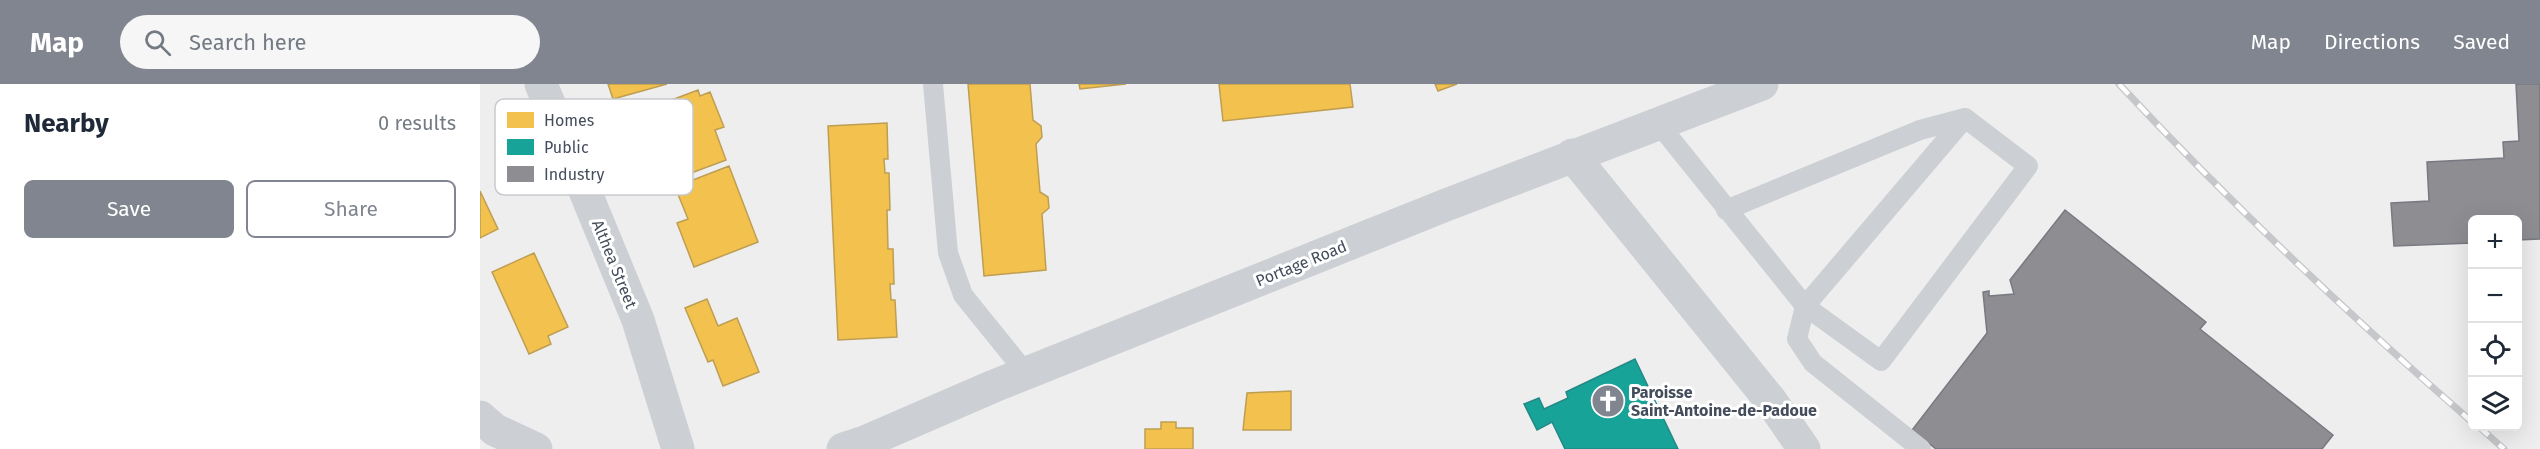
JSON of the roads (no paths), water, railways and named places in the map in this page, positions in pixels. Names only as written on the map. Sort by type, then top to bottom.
[{"type":"street","name":"Althea Street","points":[[541,84],[547,99]]},
{"type":"street","name":"Portage Road","points":[[843,449],[1572,155],[1762,84]]},
{"type":"street","points":[[1572,155],[1771,400],[1804,449]]},
{"type":"street","name":"Althea Street","points":[[587,195],[638,320],[678,449]]},
{"type":"street","points":[[480,417],[495,430],[536,449]]},
{"type":"lane","points":[[933,84],[948,253],[963,295],[1026,374]]},
{"type":"lane","points":[[1658,123],[1805,306],[1881,362],[2028,166],[1965,118]]},
{"type":"lane","points":[[1726,210],[1920,130],[1965,118]]},
{"type":"lane","points":[[1921,449],[1813,363],[1797,339],[1805,306],[1965,118]]},
{"type":"railway","points":[[2119,84],[2291,258],[2468,418]]},
{"type":"railway","points":[[2484,431],[2504,449]]},
{"type":"place","name":"Paroisse Saint-Antoine-de-Padoue","points":[[1608,401]]}]
